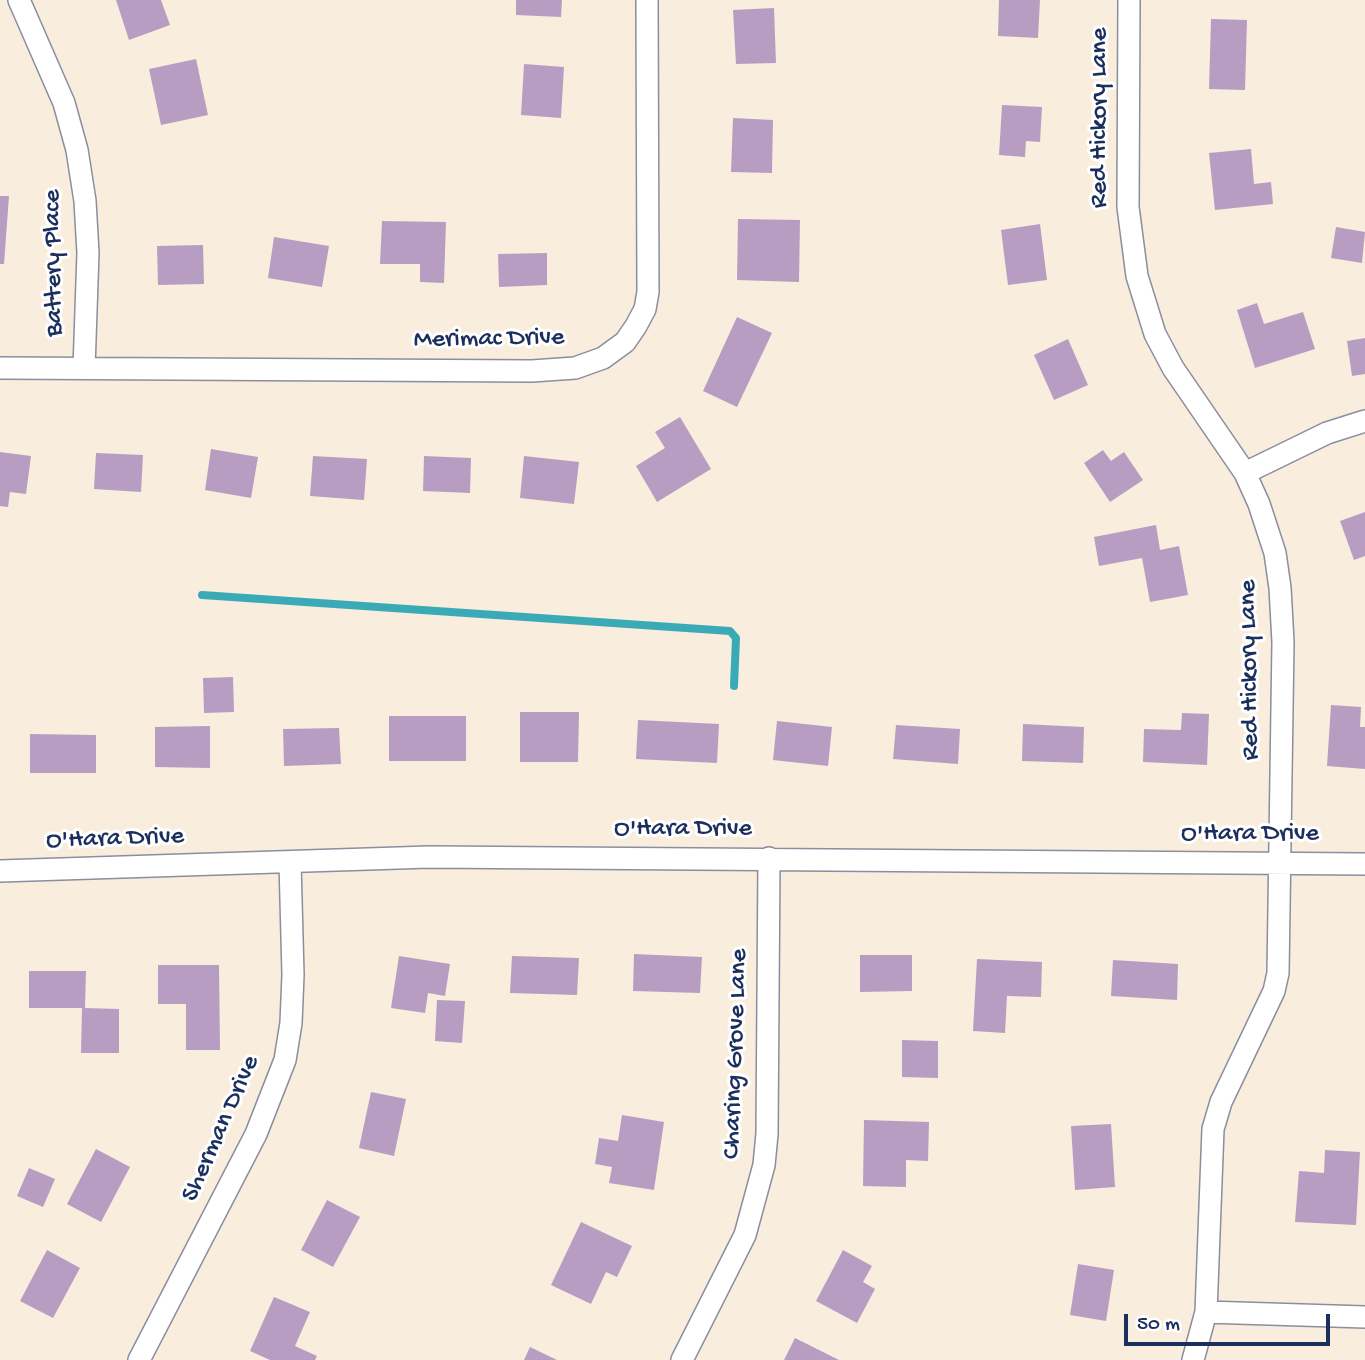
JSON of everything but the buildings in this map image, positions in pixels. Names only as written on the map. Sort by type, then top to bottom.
[{"type":"street","name":"Battery Place","points":[[19,0],[64,103],[76,150],[85,201],[88,253],[84,368]]},
{"type":"street","name":"Merimac Drive","points":[[0,368],[532,372],[575,368],[603,358],[625,342],[636,326],[645,309],[648,292],[647,0]]},
{"type":"street","name":"Red Hickory Lane","points":[[1129,0],[1128,207],[1137,276],[1155,334],[1173,368],[1245,473],[1259,504],[1275,553],[1283,642],[1280,957],[1274,991],[1221,1102],[1213,1129],[1206,1312],[1193,1360]]},
{"type":"street","points":[[1245,473],[1327,433],[1365,421]]},
{"type":"street","name":"O'Hara Drive","points":[[0,871],[429,857],[1365,864]]},
{"type":"street","name":"Charing Grove Lane","points":[[682,1360],[745,1235],[764,1165],[767,1134],[769,858]]},
{"type":"street","name":"Sherman Drive","points":[[139,1360],[257,1134],[278,1083],[291,1023],[290,862]]},
{"type":"street","points":[[1206,1312],[1365,1317]]},
{"type":"waterway","points":[[202,595],[730,631],[736,638],[734,686]]}]
